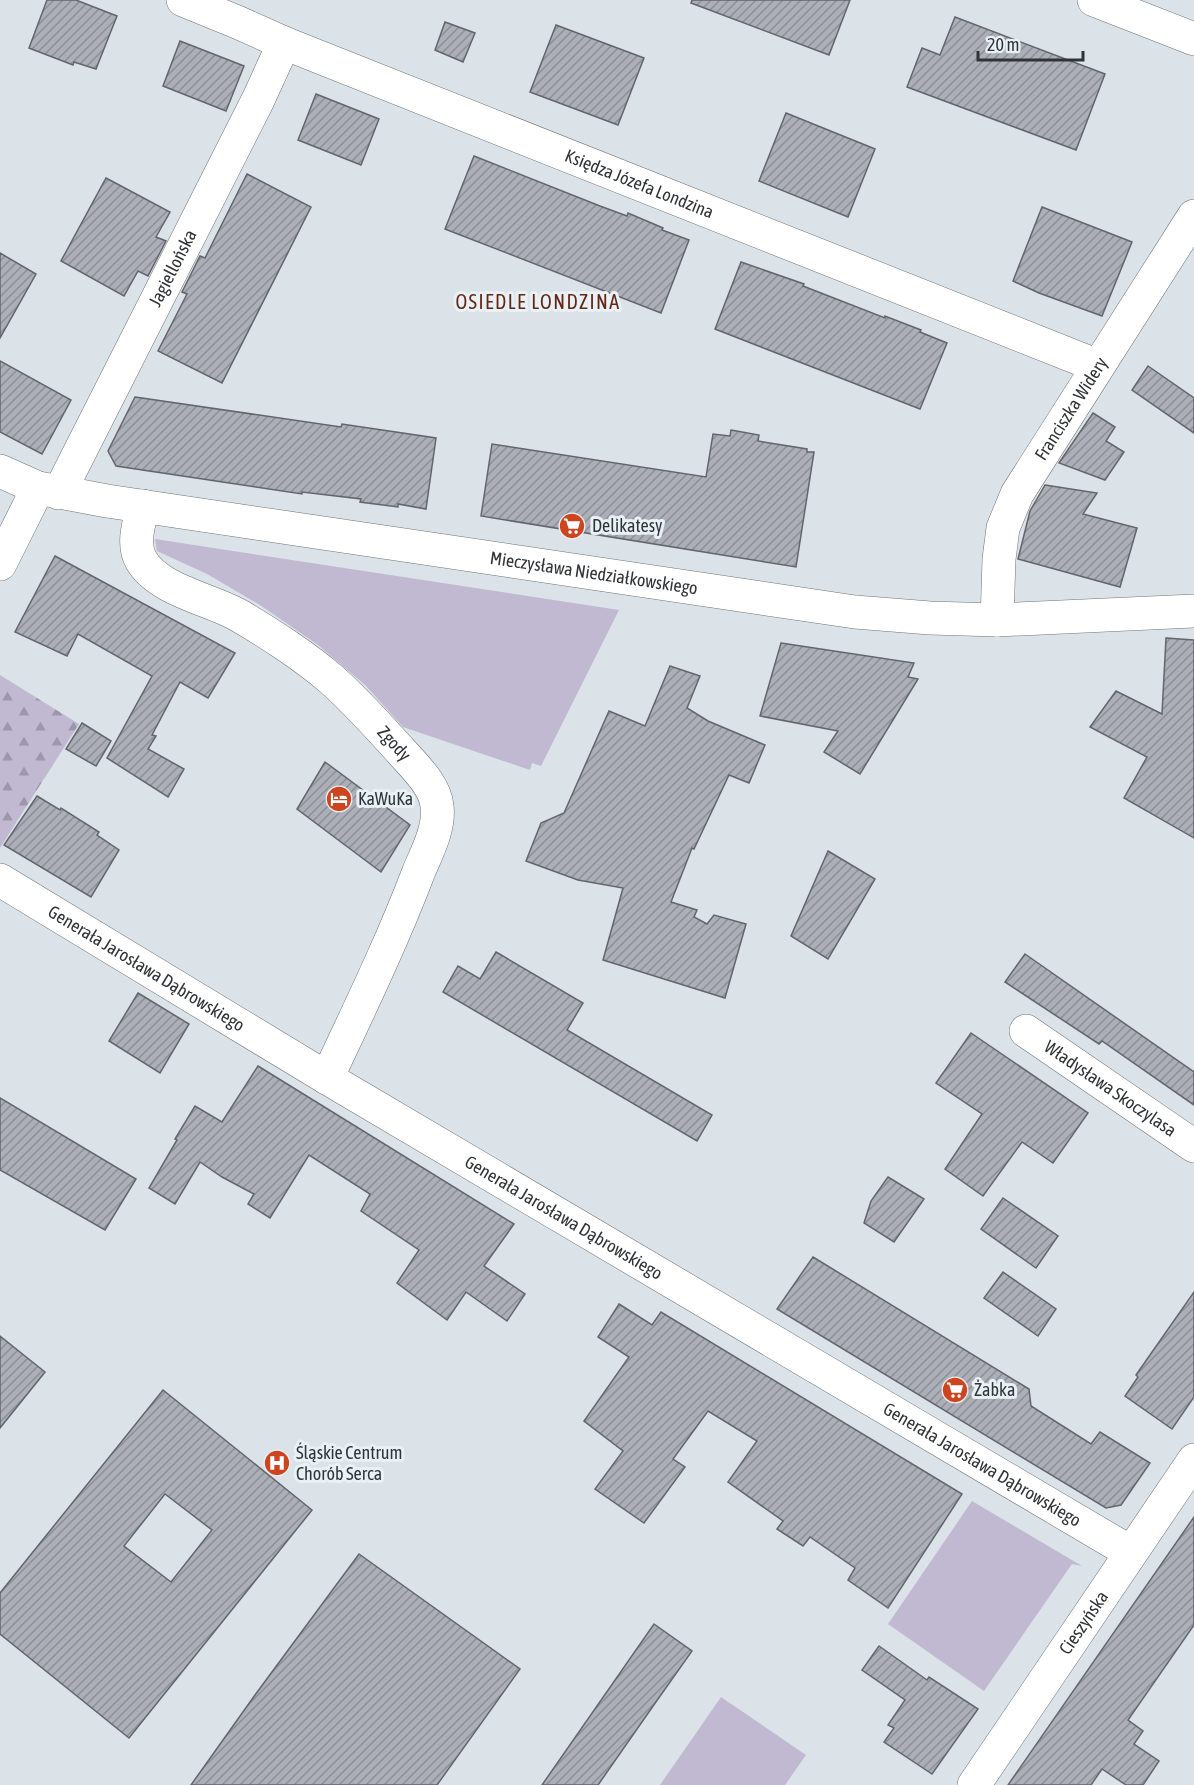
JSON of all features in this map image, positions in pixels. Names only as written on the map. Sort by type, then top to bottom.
[{"type":"street","name":"Księdza Józefa Londzina","points":[[183,0],[241,11],[284,43],[1098,366]]},
{"type":"street","points":[[1094,0],[1194,39]]},
{"type":"street","name":"Jagiellońska","points":[[0,564],[49,490],[258,100],[284,43]]},
{"type":"street","name":"Franciszka Widery","points":[[997,620],[999,559],[1004,528],[1017,494],[1194,216]]},
{"type":"street","name":"Mieczysława Niedziałkowskiego","points":[[0,471],[49,490],[143,506],[814,607],[930,618],[997,620],[1194,611]]},
{"type":"street","name":"Zgody","points":[[143,506],[136,546],[140,559],[148,570],[163,581],[237,614],[330,678],[373,720],[424,778],[437,805],[437,821],[413,887],[327,1078]]},
{"type":"street","name":"Generała Jarosława Dąbrowskiego","points":[[0,880],[327,1078],[1130,1552]]},
{"type":"street","name":"Władysława Skoczylasa","points":[[1026,1031],[1194,1146]]},
{"type":"street","name":"Cieszyńska","points":[[974,1785],[1194,1460]]},
{"type":"green space","points":[[155,539],[619,610],[541,766],[532,763],[530,770],[403,727],[365,685],[318,645],[260,605],[207,574],[157,551]]},
{"type":"green space","points":[[0,675],[79,724],[0,848]]},
{"type":"green space","points":[[972,1501],[1082,1566],[1072,1564],[984,1691],[888,1624]]},
{"type":"green space","points":[[721,1697],[806,1755],[785,1785],[660,1785]]},
{"type":"building","points":[[47,0],[76,0],[117,16],[96,69],[74,62],[73,65],[29,48]]},
{"type":"building","points":[[692,0],[850,0],[829,55],[691,3]]},
{"type":"building","points":[[955,17],[1105,74],[1076,150],[907,87],[922,48],[940,55]]},
{"type":"building","points":[[445,22],[475,33],[463,62],[435,50]]},
{"type":"building","points":[[556,25],[644,58],[618,125],[530,92]]},
{"type":"building","points":[[180,41],[244,66],[226,111],[163,86]]},
{"type":"building","points":[[316,94],[379,119],[361,165],[298,140]]},
{"type":"building","points":[[786,113],[875,149],[848,217],[759,181]]},
{"type":"building","points":[[474,156],[627,216],[628,213],[689,240],[661,313],[445,229]]},
{"type":"building","points":[[247,174],[311,207],[222,383],[158,351],[187,294],[182,292],[200,256],[205,258]]},
{"type":"building","points":[[106,178],[170,212],[156,237],[166,241],[148,276],[138,271],[124,296],[61,261]]},
{"type":"building","points":[[1042,207],[1132,242],[1102,316],[1013,281]]},
{"type":"building","points":[[0,253],[36,274],[0,338]]},
{"type":"building","points":[[741,262],[921,330],[920,332],[947,343],[920,409],[715,329]]},
{"type":"building","points":[[0,361],[71,400],[42,454],[0,432]]},
{"type":"building","points":[[1148,366],[1194,398],[1194,433],[1132,390]]},
{"type":"building","points":[[135,397],[341,427],[342,424],[436,438],[426,509],[398,504],[398,507],[360,502],[361,499],[302,492],[302,494],[116,466],[108,451]]},
{"type":"building","points":[[1093,413],[1115,427],[1106,441],[1124,452],[1105,480],[1059,463]]},
{"type":"building","points":[[731,430],[759,435],[758,441],[814,452],[796,567],[481,516],[492,444],[706,477],[713,434],[730,436]]},
{"type":"building","points":[[1045,485],[1097,493],[1083,514],[1137,528],[1120,587],[1018,559],[1030,511]]},
{"type":"building","points":[[55,556],[235,653],[208,698],[180,682],[152,735],[156,736],[148,749],[184,769],[168,797],[107,758],[152,676],[78,634],[67,656],[15,632]]},
{"type":"building","points":[[1166,638],[1194,640],[1194,838],[1124,798],[1147,757],[1090,727],[1116,691],[1162,714]]},
{"type":"building","points":[[781,643],[914,663],[908,677],[918,679],[860,774],[824,752],[838,731],[760,716]]},
{"type":"building","points":[[670,666],[700,676],[687,708],[708,721],[765,745],[749,783],[729,775],[694,849],[692,848],[671,902],[697,910],[694,917],[707,924],[714,915],[746,924],[725,998],[603,960],[623,888],[578,880],[526,861],[541,823],[564,813],[609,711],[645,726]]},
{"type":"building","points":[[82,723],[111,741],[96,766],[66,749]]},
{"type":"building","points":[[325,762],[410,825],[381,872],[297,809]]},
{"type":"building","points":[[37,796],[99,832],[97,835],[119,850],[91,897],[4,845]]},
{"type":"building","points":[[828,851],[875,879],[828,959],[791,936]]},
{"type":"building","points":[[496,952],[583,1003],[567,1030],[712,1115],[697,1141],[443,992],[458,966],[480,979]]},
{"type":"building","points":[[1025,954],[1194,1072],[1194,1105],[1102,1041],[1099,1044],[1005,982]]},
{"type":"building","points":[[138,993],[189,1024],[160,1073],[109,1041]]},
{"type":"building","points":[[971,1033],[1088,1113],[1053,1163],[1022,1142],[983,1196],[945,1169],[982,1114],[936,1083]]},
{"type":"building","points":[[258,1066],[514,1224],[484,1266],[525,1294],[507,1321],[466,1292],[447,1320],[397,1283],[419,1250],[361,1211],[370,1194],[309,1155],[270,1218],[248,1204],[254,1194],[200,1162],[175,1204],[149,1188],[195,1106],[222,1122]]},
{"type":"building","points":[[0,1098],[136,1179],[105,1230],[0,1170]]},
{"type":"building","points":[[888,1177],[924,1199],[894,1242],[864,1223],[871,1201]]},
{"type":"building","points":[[1003,1198],[1058,1236],[1036,1268],[981,1229]]},
{"type":"building","points":[[813,1257],[1029,1389],[1031,1406],[1091,1444],[1100,1432],[1150,1463],[1121,1505],[1106,1508],[777,1309]]},
{"type":"building","points":[[1003,1272],[1056,1309],[1038,1336],[984,1298]]},
{"type":"building","points":[[1194,1292],[1194,1397],[1172,1429],[1125,1396],[1138,1377],[1136,1375]]},
{"type":"building","points":[[619,1304],[652,1325],[661,1312],[962,1494],[888,1608],[848,1580],[855,1568],[810,1537],[803,1546],[777,1529],[783,1521],[728,1482],[757,1441],[708,1411],[673,1459],[685,1467],[644,1523],[595,1489],[623,1451],[584,1421],[629,1357],[598,1337]]},
{"type":"building","points":[[0,1336],[45,1372],[0,1428]]},
{"type":"building","points":[[163,1390],[312,1510],[129,1738],[0,1634],[0,1593]],"holes":[[[165,1494],[212,1530],[171,1582],[124,1546]]]},
{"type":"building","points":[[1194,1517],[1194,1625],[1128,1720],[1143,1731],[1134,1744],[1159,1761],[1143,1785],[1126,1785],[1102,1769],[1091,1785],[1008,1785]]},
{"type":"building","points":[[359,1554],[520,1669],[437,1785],[191,1785],[255,1695]]},
{"type":"building","points":[[654,1624],[692,1651],[598,1785],[542,1785]]},
{"type":"building","points":[[879,1646],[927,1680],[929,1677],[978,1709],[932,1774],[884,1742],[894,1728],[888,1725],[905,1700],[862,1670]]},
{"type":"place","name":"Delikatesy","points":[[572,526]]},
{"type":"place","name":"KaWuKa","points":[[339,799]]},
{"type":"place","name":"Żabka","points":[[955,1390]]},
{"type":"place","name":"Śląskie Centrum Chorób Serca","points":[[277,1463]]},
{"type":"district","name":"OSIEDLE LONDZINA","points":[[538,302]]}]
